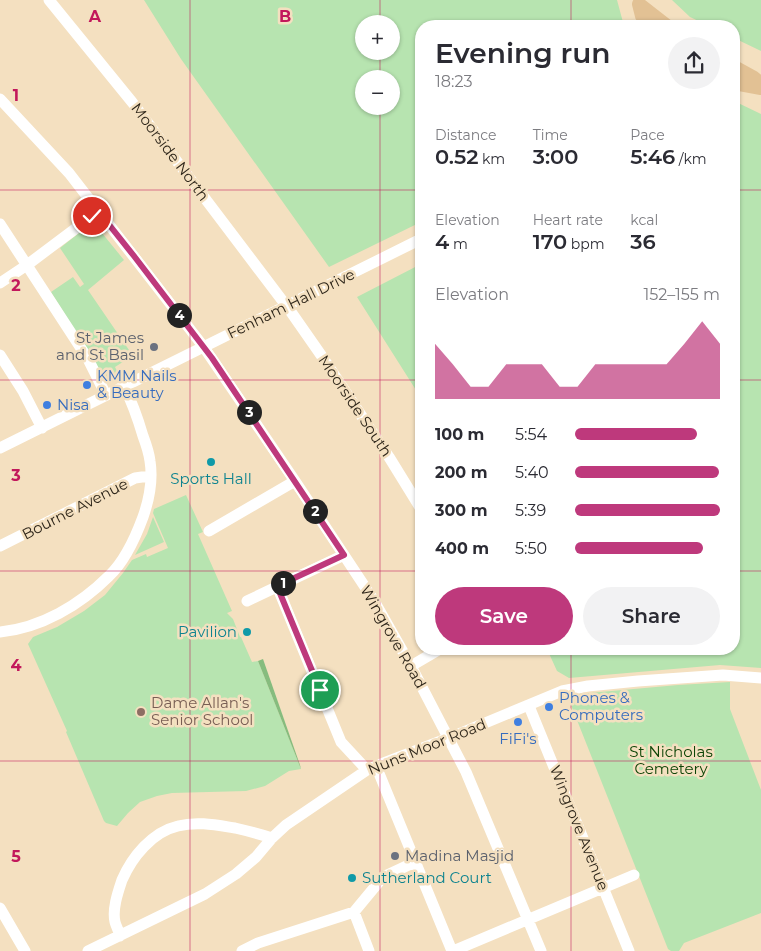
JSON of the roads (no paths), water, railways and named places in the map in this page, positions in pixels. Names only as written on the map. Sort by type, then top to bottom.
[{"type":"main road","points":[[641,5],[644,20]]},
{"type":"main road","points":[[641,5],[660,20]]},
{"type":"main road","points":[[740,70],[761,84]]},
{"type":"main road","points":[[740,84],[761,88]]},
{"type":"street","name":"Moorside North","points":[[49,0],[132,102],[286,306]]},
{"type":"street","points":[[641,5],[652,20]]},
{"type":"street","name":"Wingrove Road","points":[[1,102],[69,173],[203,346],[296,481],[373,599],[411,666],[466,772],[541,951]]},
{"type":"street","points":[[0,283],[27,266],[99,212]]},
{"type":"street","points":[[0,224],[88,359],[106,395]]},
{"type":"street","name":"Fenham Hall Drive","points":[[0,448],[415,242]]},
{"type":"street","name":"Moorside South","points":[[286,306],[390,457],[415,498]]},
{"type":"street","points":[[0,354],[23,391],[42,428]]},
{"type":"street","points":[[0,632],[31,626],[57,615],[84,598],[110,575],[138,532],[147,507],[151,477],[150,462],[136,414],[124,386]]},
{"type":"street","name":"Bourne Avenue","points":[[0,546],[135,478],[151,477]]},
{"type":"street","points":[[209,531],[296,481]]},
{"type":"street","points":[[246,602],[344,555]]},
{"type":"street","points":[[277,586],[342,742],[372,768],[415,862],[452,951],[634,874]]},
{"type":"street","points":[[411,666],[430,655]]},
{"type":"street","name":"Nuns Moor Road","points":[[88,951],[205,894],[236,874],[256,857],[286,825],[372,768],[529,706],[562,691],[588,686],[638,681],[723,675],[761,678]]},
{"type":"street","name":"Wingrove Avenue","points":[[529,706],[629,951]]},
{"type":"street","points":[[120,936],[115,921],[116,903],[127,868],[148,842],[161,833],[177,826],[216,824],[272,838]]},
{"type":"street","points":[[242,951],[258,943],[354,912],[384,877],[415,862]]},
{"type":"street","points":[[0,908],[25,951]]},
{"type":"street","points":[[354,912],[369,951]]},
{"type":"place","name":"St James and St Basil","points":[[154,347]]},
{"type":"place","name":"KMM Nails & Beauty","points":[[87,385]]},
{"type":"place","name":"Nisa","points":[[47,405]]},
{"type":"place","name":"Sports Hall","points":[[211,462]]},
{"type":"place","name":"Pavilion","points":[[247,632]]},
{"type":"place","name":"Phones & Computers","points":[[549,707]]},
{"type":"place","name":"Dame Allan's Senior School","points":[[141,712]]},
{"type":"place","name":"FiFi's","points":[[518,722]]},
{"type":"place","name":"Madina Masjid","points":[[395,856]]},
{"type":"place","name":"Sutherland Court","points":[[352,878]]},
{"type":"park label","name":"St Nicholas Cemetery","points":[[671,760]]}]
